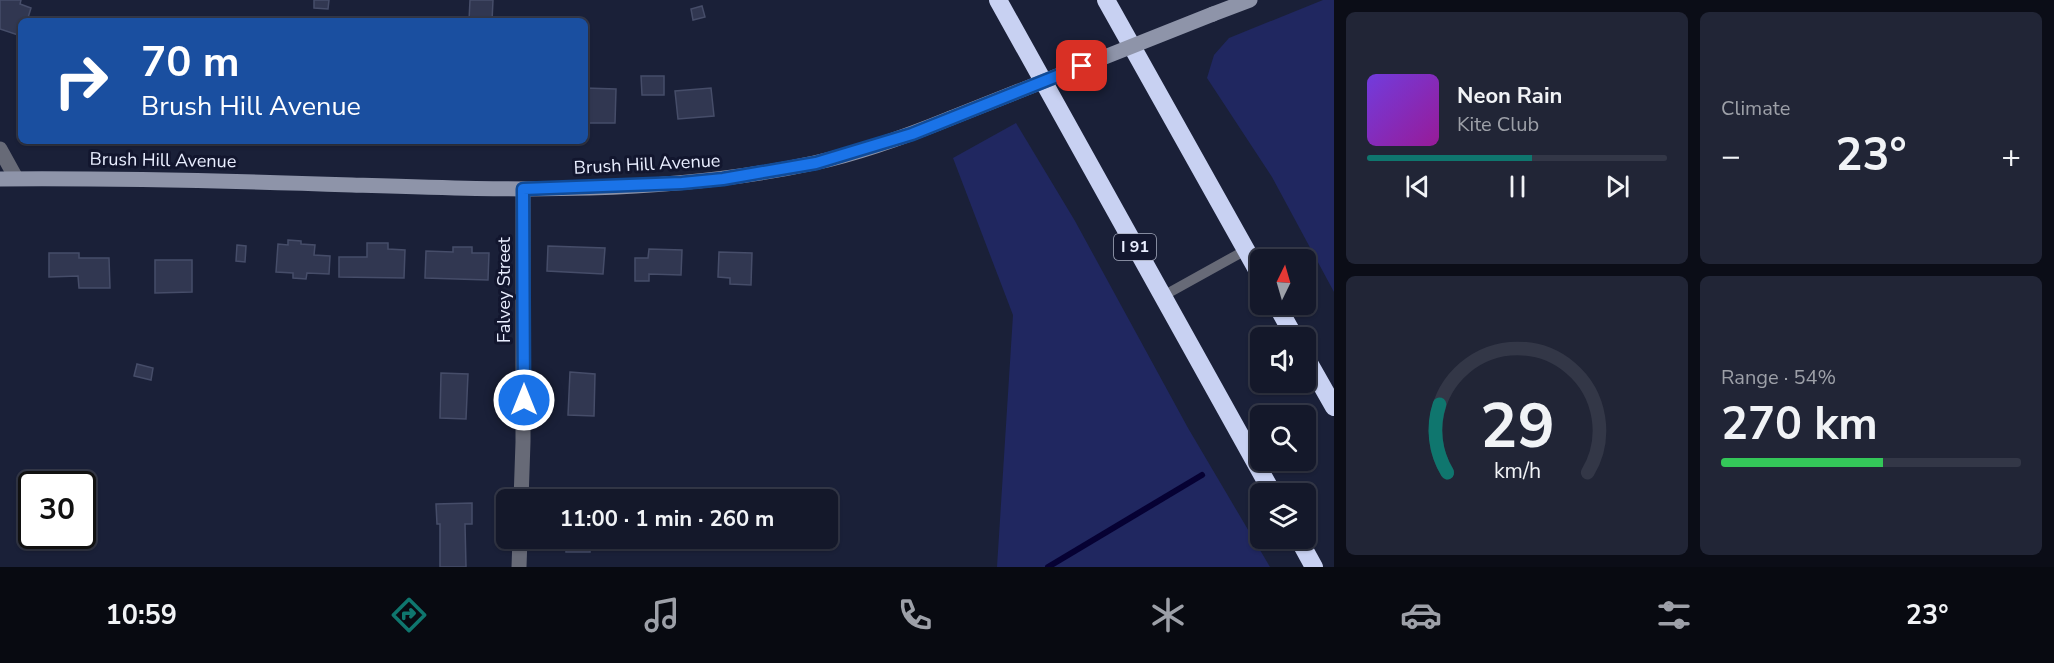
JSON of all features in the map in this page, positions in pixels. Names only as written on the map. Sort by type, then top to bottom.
[{"type":"highway","name":"I 91","points":[[998,0],[1267,483]]},
{"type":"highway","points":[[1106,0],[1250,257]]},
{"type":"highway","points":[[1316,375],[1334,407]]},
{"type":"highway","points":[[1304,549],[1314,567]]},
{"type":"street","name":"Brush Hill Avenue","points":[[0,149],[8,178],[142,179],[523,189],[682,183],[764,173],[851,154],[912,134],[1250,0]]},
{"type":"street","name":"Falvey Street","points":[[522,489],[524,442],[523,189]]},
{"type":"street","points":[[519,567],[520,549]]},
{"type":"lane","points":[[1163,296],[1246,250]]},
{"type":"shaded area","points":[[1323,0],[1334,0],[1334,292],[1316,259],[1316,249],[1311,249],[1272,177],[1207,78],[1214,55],[1229,38]]},
{"type":"shaded area","points":[[1016,123],[1075,221],[1188,428],[1250,533],[1250,549],[1259,549],[1270,567],[997,567],[1013,315],[953,158]]},
{"type":"building","points":[[0,0],[21,0],[20,4],[31,8],[28,18],[18,18],[18,35],[0,29]]},
{"type":"building","points":[[314,0],[329,0],[328,9],[314,8]]},
{"type":"building","points":[[470,0],[493,0],[492,18],[469,18]]},
{"type":"building","points":[[702,6],[705,17],[693,20],[691,9]]},
{"type":"building","points":[[641,76],[664,76],[664,95],[642,95]]},
{"type":"building","points":[[588,88],[616,89],[615,123],[588,123]]},
{"type":"building","points":[[711,88],[714,116],[678,119],[675,91]]},
{"type":"building","points":[[288,240],[315,245],[314,255],[330,256],[329,274],[307,273],[306,279],[293,278],[293,273],[276,272],[278,244],[288,245]]},
{"type":"building","points":[[367,243],[388,243],[388,249],[405,250],[404,278],[339,277],[339,257],[367,257]]},
{"type":"building","points":[[237,245],[246,246],[245,262],[236,261]]},
{"type":"building","points":[[548,246],[605,248],[603,274],[547,271]]},
{"type":"building","points":[[453,247],[472,247],[472,253],[489,253],[488,280],[425,278],[426,251],[453,252]]},
{"type":"building","points":[[649,249],[682,250],[681,275],[649,274],[649,281],[635,281],[635,258],[648,258]]},
{"type":"building","points":[[719,252],[752,253],[751,285],[730,284],[730,278],[718,277]]},
{"type":"building","points":[[49,253],[79,253],[79,258],[109,258],[110,288],[79,288],[78,276],[49,277]]},
{"type":"building","points":[[155,260],[192,260],[192,292],[155,293]]},
{"type":"building","points":[[137,364],[153,368],[151,380],[134,376]]},
{"type":"building","points":[[570,372],[595,374],[594,416],[568,415]]},
{"type":"building","points":[[441,373],[468,374],[466,419],[440,418]]},
{"type":"building","points":[[472,503],[472,524],[465,524],[466,567],[440,567],[440,524],[437,524],[436,504]]},
{"type":"building","points":[[566,549],[590,549],[590,552],[566,552]]},
{"type":"waterway","points":[[1048,567],[1202,475]]},
{"type":"route","points":[[524,400],[523,189],[625,187],[682,183],[723,179],[816,163],[912,134],[1082,66]]}]
